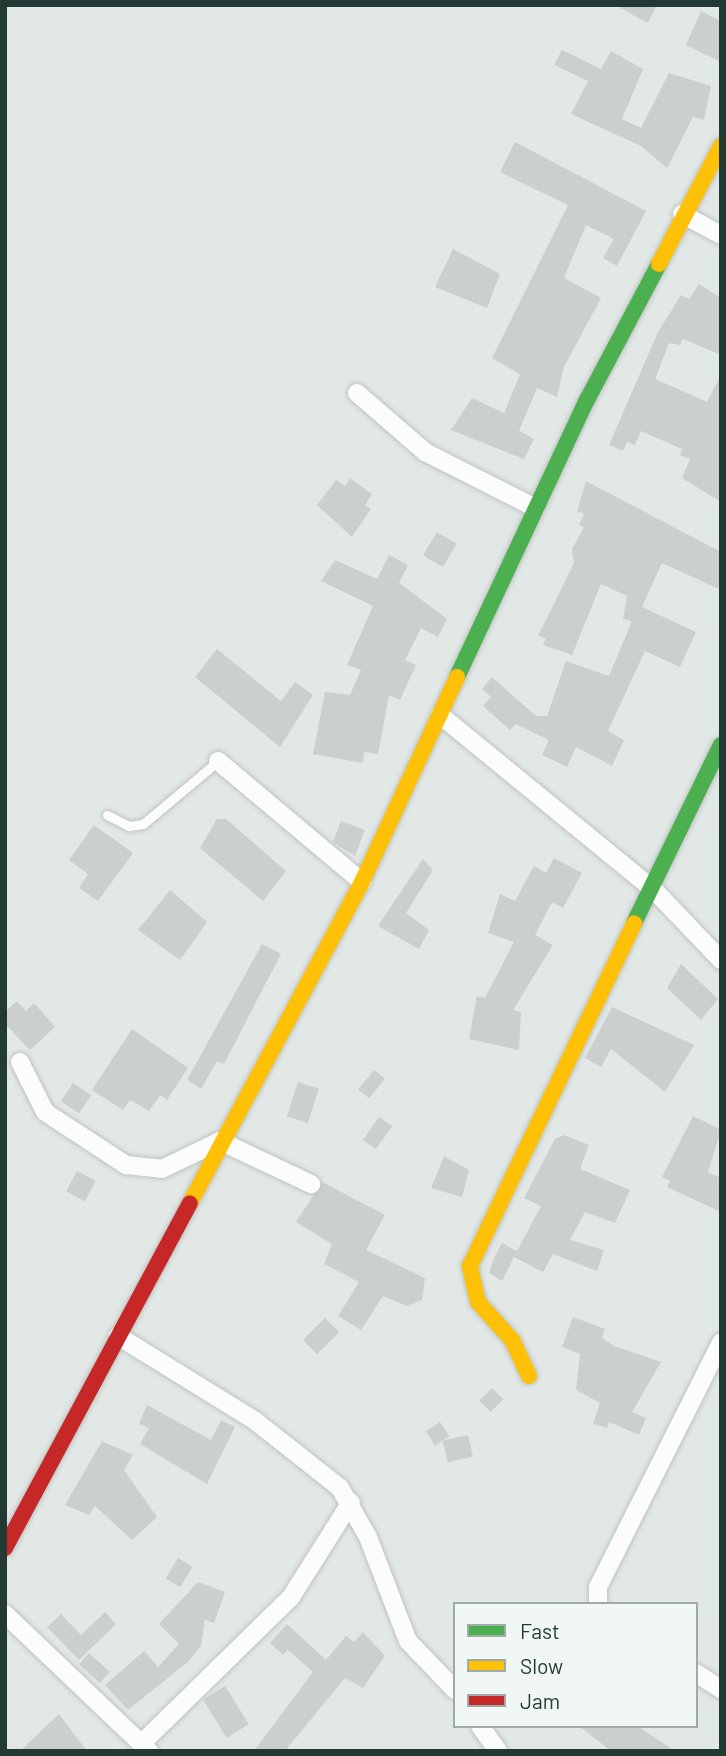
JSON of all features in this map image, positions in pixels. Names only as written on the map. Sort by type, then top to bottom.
[{"type":"street","points":[[5,1548],[220,1141],[362,882],[536,508],[682,215],[721,146]]},
{"type":"street","points":[[682,215],[721,235]]},
{"type":"street","points":[[358,393],[425,452],[536,508]]},
{"type":"street","points":[[440,715],[654,890],[721,960]]},
{"type":"street","points":[[529,1376],[512,1340],[478,1303],[471,1258],[654,890],[721,745]]},
{"type":"street","points":[[218,761],[362,882]]},
{"type":"street","points":[[20,1062],[44,1112],[127,1165],[163,1169],[220,1141]]},
{"type":"street","points":[[220,1141],[311,1184]]},
{"type":"street","points":[[118,1336],[254,1420],[351,1502],[408,1641],[453,1688]]},
{"type":"street","points":[[598,1602],[598,1587],[715,1371],[721,1342]]},
{"type":"street","points":[[5,1614],[146,1747],[291,1597],[351,1502]]},
{"type":"street","points":[[5,1509],[23,1518]]},
{"type":"street","points":[[698,1674],[721,1689]]},
{"type":"street","points":[[481,1728],[498,1751]]},
{"type":"lane","points":[[107,815],[128,825],[143,824],[218,761]]},
{"type":"building","points":[[615,5],[657,5],[648,23]]},
{"type":"building","points":[[701,11],[721,21],[721,62],[686,45]]},
{"type":"building","points":[[562,50],[601,69],[611,51],[643,69],[622,119],[641,128],[669,73],[711,86],[704,120],[693,117],[667,168],[641,146],[571,114],[588,81],[554,65]]},
{"type":"building","points":[[515,142],[646,211],[617,266],[603,258],[614,239],[586,225],[564,278],[601,298],[564,367],[557,397],[537,388],[519,431],[534,439],[524,459],[451,430],[472,398],[504,413],[520,374],[492,358],[568,205],[500,172]]},
{"type":"building","points":[[453,249],[500,274],[487,308],[435,287]]},
{"type":"building","points":[[699,284],[721,298],[721,355],[683,339],[680,345],[669,343],[655,379],[707,402],[721,375],[721,502],[682,478],[690,459],[680,455],[682,449],[641,431],[635,445],[627,442],[623,451],[609,445],[658,332],[681,295],[689,299]]},
{"type":"building","points":[[350,478],[372,494],[365,505],[371,509],[352,537],[317,505],[336,480],[345,486]]},
{"type":"building","points":[[586,481],[721,552],[721,590],[662,563],[642,607],[696,632],[680,667],[645,651],[608,731],[624,740],[612,766],[576,747],[567,767],[542,755],[549,740],[516,724],[510,730],[483,706],[491,697],[482,689],[492,677],[536,716],[547,716],[566,661],[609,676],[632,621],[623,619],[627,596],[601,584],[572,655],[543,645],[546,638],[538,636],[574,563],[572,549],[584,527],[579,525],[584,514],[577,511]]},
{"type":"building","points":[[437,532],[457,544],[443,567],[423,555]]},
{"type":"building","points":[[389,555],[408,565],[399,583],[447,619],[438,637],[421,628],[405,660],[416,665],[400,700],[389,695],[378,754],[364,752],[363,763],[313,754],[325,692],[350,695],[361,670],[347,665],[373,606],[321,581],[335,560],[377,579]]},
{"type":"building","points":[[217,649],[281,701],[295,682],[313,695],[280,747],[195,677]]},
{"type":"building","points":[[217,819],[226,819],[286,871],[263,901],[200,848]]},
{"type":"building","points":[[341,821],[365,830],[355,856],[333,842]]},
{"type":"building","points":[[94,825],[133,853],[98,901],[79,888],[88,874],[69,860]]},
{"type":"building","points":[[554,858],[582,873],[563,908],[552,902],[535,935],[553,945],[513,1010],[521,1012],[519,1050],[469,1039],[477,996],[485,998],[514,942],[488,933],[500,894],[515,901],[534,866],[546,873]]},
{"type":"building","points":[[423,859],[433,870],[406,913],[429,930],[419,949],[378,926]]},
{"type":"building","points":[[170,890],[207,922],[180,960],[138,930]]},
{"type":"building","points":[[262,944],[281,954],[224,1064],[217,1061],[201,1089],[187,1080]]},
{"type":"building","points":[[681,964],[718,999],[701,1020],[667,988]]},
{"type":"building","points":[[17,1001],[26,1011],[34,1003],[55,1027],[30,1050],[5,1024],[5,1012]]},
{"type":"building","points":[[612,1007],[694,1045],[665,1092],[611,1049],[601,1067],[585,1058]]},
{"type":"building","points":[[132,1029],[188,1068],[167,1100],[160,1095],[149,1111],[130,1100],[123,1110],[92,1090]]},
{"type":"building","points":[[374,1070],[385,1079],[369,1098],[358,1089]]},
{"type":"building","points":[[298,1082],[319,1089],[308,1123],[287,1116]]},
{"type":"building","points":[[73,1083],[91,1095],[79,1114],[61,1101]]},
{"type":"building","points":[[693,1116],[721,1130],[708,1172],[721,1178],[721,1212],[667,1187],[670,1181],[662,1177]]},
{"type":"building","points":[[379,1117],[392,1126],[376,1149],[363,1140]]},
{"type":"building","points":[[564,1135],[589,1145],[580,1169],[630,1190],[615,1223],[585,1212],[570,1240],[604,1250],[597,1271],[553,1254],[543,1272],[514,1257],[502,1281],[489,1273],[494,1258],[502,1243],[517,1251],[541,1206],[524,1198],[555,1139]]},
{"type":"building","points":[[444,1156],[469,1170],[462,1197],[431,1188]]},
{"type":"building","points":[[77,1171],[96,1181],[85,1201],[66,1191]]},
{"type":"building","points":[[322,1182],[385,1215],[366,1250],[425,1278],[422,1300],[407,1306],[383,1296],[361,1330],[338,1316],[359,1282],[324,1264],[332,1244],[296,1222]]},
{"type":"building","points":[[573,1317],[605,1329],[602,1338],[614,1346],[661,1362],[632,1412],[646,1418],[639,1435],[609,1422],[607,1428],[593,1424],[600,1403],[576,1390],[580,1354],[562,1347]]},
{"type":"building","points":[[325,1318],[339,1332],[317,1354],[303,1340]]},
{"type":"building","points":[[492,1388],[503,1399],[491,1412],[479,1401]]},
{"type":"building","points":[[147,1405],[211,1440],[221,1420],[235,1427],[207,1484],[140,1444],[149,1428],[139,1424]]},
{"type":"building","points":[[440,1422],[449,1436],[435,1446],[426,1431]]},
{"type":"building","points":[[468,1435],[473,1456],[448,1462],[443,1441]]},
{"type":"building","points":[[102,1441],[133,1455],[124,1470],[157,1517],[132,1540],[95,1506],[89,1515],[65,1505]]},
{"type":"building","points":[[178,1558],[193,1567],[180,1587],[166,1579]]},
{"type":"building","points":[[198,1582],[225,1592],[214,1623],[205,1620],[201,1646],[189,1661],[128,1710],[105,1685],[144,1651],[158,1667],[179,1644],[159,1624]]},
{"type":"building","points":[[105,1612],[116,1624],[79,1660],[47,1627],[61,1614],[81,1635]]},
{"type":"building","points":[[287,1624],[326,1660],[346,1636],[354,1642],[363,1632],[385,1656],[363,1688],[345,1678],[285,1751],[254,1751],[313,1672],[288,1650],[283,1655],[270,1643]]},
{"type":"building","points":[[89,1653],[110,1672],[100,1683],[79,1664]]},
{"type":"building","points":[[225,1686],[249,1724],[227,1738],[203,1700]]},
{"type":"building","points":[[59,1714],[87,1751],[20,1751]]},
{"type":"building","points":[[582,1728],[640,1728],[675,1751],[611,1751]]},
{"type":"traffic: fast","points":[[457,677],[587,400],[659,264]]},
{"type":"traffic: fast","points":[[634,923],[721,745]]},
{"type":"traffic: slow","points":[[659,264],[721,146]]},
{"type":"traffic: slow","points":[[190,1203],[362,882],[457,677]]},
{"type":"traffic: slow","points":[[529,1376],[512,1340],[478,1302],[470,1266],[634,923]]},
{"type":"traffic: jam","points":[[5,1548],[190,1203]]}]
